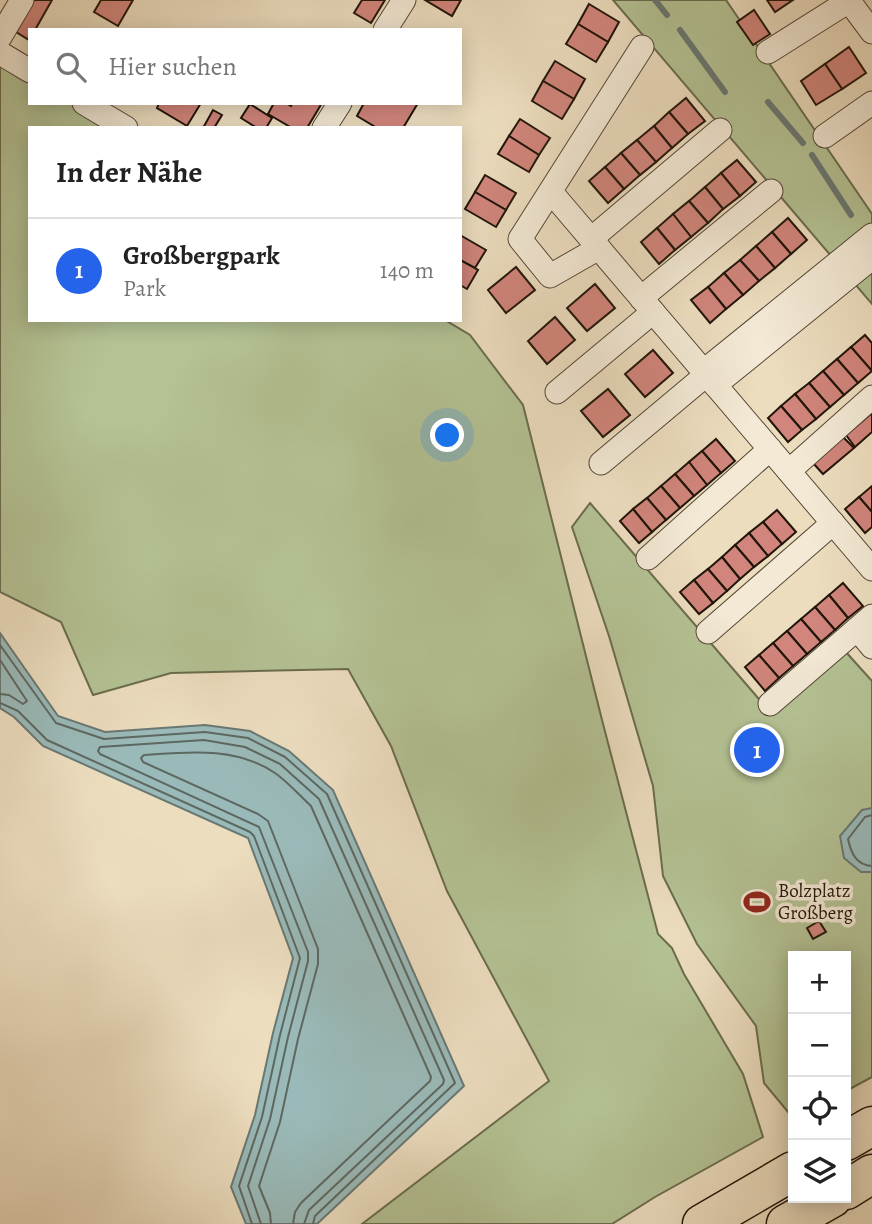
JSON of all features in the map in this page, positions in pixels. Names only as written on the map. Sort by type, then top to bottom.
[{"type":"highway","points":[[848,1140],[872,1126]]},
{"type":"highway","points":[[702,1224],[788,1174]]},
{"type":"highway","points":[[851,1186],[872,1174]]},
{"type":"highway","points":[[786,1224],[823,1203]]},
{"type":"street","points":[[0,37],[22,0]]},
{"type":"street","points":[[386,28],[404,0]]},
{"type":"street","points":[[768,52],[849,0],[872,32]]},
{"type":"street","points":[[642,47],[520,239],[550,276],[595,244],[720,130]]},
{"type":"street","points":[[0,53],[28,70]]},
{"type":"street","points":[[825,136],[872,103]]},
{"type":"street","points":[[88,105],[123,126]]},
{"type":"street","points":[[325,126],[339,105]]},
{"type":"street","points":[[557,391],[771,191]]},
{"type":"street","points":[[551,192],[871,564]]},
{"type":"street","points":[[709,377],[872,235]]},
{"type":"street","points":[[601,463],[709,377],[872,258]]},
{"type":"street","points":[[789,471],[872,397]]},
{"type":"street","points":[[648,558],[770,449]]},
{"type":"street","points":[[708,632],[833,523]]},
{"type":"street","points":[[769,704],[867,631]]},
{"type":"green space","points":[[613,0],[726,0],[872,214],[872,304]]},
{"type":"green space","points":[[0,63],[28,79],[28,105],[73,105],[110,126],[28,126],[28,322],[448,322],[470,335],[523,405],[658,934],[672,948],[684,974],[743,1074],[763,1137],[612,1224],[362,1224],[549,1081],[447,891],[391,746],[348,669],[171,673],[93,695],[61,622],[0,592]]},
{"type":"green space","points":[[590,503],[771,713],[845,651],[872,681],[872,1077],[851,1088],[851,951],[788,951],[788,1112],[764,1083],[756,1026],[697,944],[663,876],[653,786],[609,636],[572,527]]},
{"type":"water","points":[[0,633],[58,716],[105,732],[205,725],[250,731],[289,751],[333,790],[464,1086],[317,1224],[246,1224],[231,1187],[255,1115],[293,958],[248,838],[43,746],[14,717],[0,708]]},
{"type":"water","points":[[872,808],[872,872],[861,872],[844,858],[840,836],[862,810]]},
{"type":"building","points":[[34,0],[52,0],[36,28],[28,28],[28,39],[16,32]]},
{"type":"building","points":[[101,0],[133,0],[118,26],[94,12]]},
{"type":"building","points":[[362,0],[385,0],[371,23],[354,13]]},
{"type":"building","points":[[425,0],[461,0],[452,16]]},
{"type":"building","points":[[767,0],[793,0],[775,12]]},
{"type":"building","points":[[589,4],[619,22],[608,42],[578,24]]},
{"type":"building","points":[[754,10],[770,34],[753,45],[737,22]]},
{"type":"building","points":[[578,24],[608,42],[596,62],[566,44]]},
{"type":"building","points":[[849,47],[866,73],[842,89],[825,64]]},
{"type":"building","points":[[555,61],[585,79],[574,99],[543,81]]},
{"type":"building","points":[[825,64],[842,89],[816,105],[801,81]]},
{"type":"building","points":[[543,81],[574,99],[562,119],[532,101]]},
{"type":"building","points":[[686,98],[705,121],[688,134],[669,112]]},
{"type":"building","points":[[158,105],[200,105],[187,126],[157,108]]},
{"type":"building","points":[[252,105],[272,118],[267,126],[254,126],[241,118]]},
{"type":"building","points":[[273,105],[321,105],[308,126],[289,126],[268,114]]},
{"type":"building","points":[[363,105],[417,105],[404,126],[374,126],[357,116]]},
{"type":"building","points":[[213,110],[222,115],[215,126],[204,126]]},
{"type":"building","points":[[669,112],[688,134],[672,148],[654,126]]},
{"type":"building","points":[[520,119],[550,138],[539,155],[509,136]]},
{"type":"building","points":[[654,126],[672,148],[656,162],[637,140]]},
{"type":"building","points":[[509,136],[539,155],[529,172],[498,154]]},
{"type":"building","points":[[637,140],[656,162],[640,175],[621,153]]},
{"type":"building","points":[[621,153],[640,175],[624,189],[605,167]]},
{"type":"building","points":[[737,160],[756,182],[740,196],[721,173]]},
{"type":"building","points":[[605,167],[624,189],[608,203],[589,181]]},
{"type":"building","points":[[721,173],[740,196],[723,209],[705,187]]},
{"type":"building","points":[[485,175],[516,193],[506,210],[475,192]]},
{"type":"building","points":[[705,187],[723,209],[708,223],[689,201]]},
{"type":"building","points":[[475,192],[506,210],[496,227],[465,209]]},
{"type":"building","points":[[689,201],[708,223],[691,237],[673,214]]},
{"type":"building","points":[[673,214],[691,237],[675,250],[657,228]]},
{"type":"building","points":[[788,218],[807,240],[791,254],[772,232]]},
{"type":"building","points":[[657,228],[675,250],[659,264],[641,242]]},
{"type":"building","points":[[772,232],[791,254],[775,268],[756,246]]},
{"type":"building","points":[[462,236],[486,250],[475,268],[462,261]]},
{"type":"building","points":[[756,246],[775,268],[759,281],[740,260]]},
{"type":"building","points":[[740,260],[759,281],[743,295],[724,273]]},
{"type":"building","points":[[462,261],[478,270],[467,289],[462,286]]},
{"type":"building","points":[[516,267],[535,290],[506,313],[488,290]]},
{"type":"building","points":[[724,273],[743,295],[726,309],[708,287]]},
{"type":"building","points":[[595,284],[615,308],[587,331],[567,308]]},
{"type":"building","points":[[708,287],[726,309],[710,323],[691,300]]},
{"type":"building","points":[[555,317],[575,340],[547,364],[528,341]]},
{"type":"building","points":[[865,335],[872,343],[872,371],[851,347]]},
{"type":"building","points":[[851,347],[872,371],[858,383],[837,359]]},
{"type":"building","points":[[653,350],[673,373],[645,397],[625,374]]},
{"type":"building","points":[[837,359],[858,383],[844,395],[823,371]]},
{"type":"building","points":[[823,371],[844,395],[830,407],[809,383]]},
{"type":"building","points":[[809,383],[830,407],[816,419],[795,394]]},
{"type":"building","points":[[608,389],[630,415],[603,437],[581,411]]},
{"type":"building","points":[[795,394],[816,419],[802,430],[781,406]]},
{"type":"building","points":[[781,406],[802,430],[788,442],[768,418]]},
{"type":"building","points":[[872,413],[872,432],[855,447],[846,435]]},
{"type":"building","points":[[843,437],[854,448],[823,474],[813,463]]},
{"type":"building","points":[[716,439],[735,461],[721,473],[702,451]]},
{"type":"building","points":[[702,451],[721,473],[707,485],[689,462]]},
{"type":"building","points":[[689,462],[707,485],[694,496],[675,474]]},
{"type":"building","points":[[675,474],[694,496],[680,508],[661,486]]},
{"type":"building","points":[[661,486],[680,508],[666,520],[647,498]]},
{"type":"building","points":[[872,486],[872,512],[859,497]]},
{"type":"building","points":[[859,497],[872,512],[872,527],[865,533],[845,509]]},
{"type":"building","points":[[647,498],[666,520],[652,532],[633,509]]},
{"type":"building","points":[[633,509],[652,532],[639,543],[620,521]]},
{"type":"building","points":[[777,510],[796,532],[782,544],[763,522]]},
{"type":"building","points":[[763,522],[782,544],[768,556],[749,533]]},
{"type":"building","points":[[749,533],[768,556],[754,567],[735,545]]},
{"type":"building","points":[[735,545],[754,567],[740,579],[722,557]]},
{"type":"building","points":[[722,557],[740,579],[727,591],[708,569]]},
{"type":"building","points":[[708,569],[727,591],[713,603],[694,580]]},
{"type":"building","points":[[694,580],[713,603],[699,614],[680,592]]},
{"type":"building","points":[[843,583],[863,606],[848,618],[829,595]]},
{"type":"building","points":[[829,595],[848,618],[835,630],[815,607]]},
{"type":"building","points":[[815,607],[835,630],[821,642],[801,619]]},
{"type":"building","points":[[801,619],[821,642],[807,654],[787,631]]},
{"type":"building","points":[[787,631],[807,654],[793,666],[773,643]]},
{"type":"building","points":[[773,643],[793,666],[779,678],[759,655]]},
{"type":"building","points":[[759,655],[779,678],[765,691],[745,667]]},
{"type":"building","points":[[819,921],[826,932],[813,939],[807,928]]},
{"type":"waterway","points":[[655,0],[667,15]]},
{"type":"waterway","points":[[680,30],[725,92]]},
{"type":"waterway","points":[[768,102],[803,143]]},
{"type":"waterway","points":[[812,155],[851,215]]},
{"type":"place","name":"Großbergpark","points":[[757,750]]},
{"type":"place","name":"Bolzplatz Großberg","points":[[757,902]]}]
